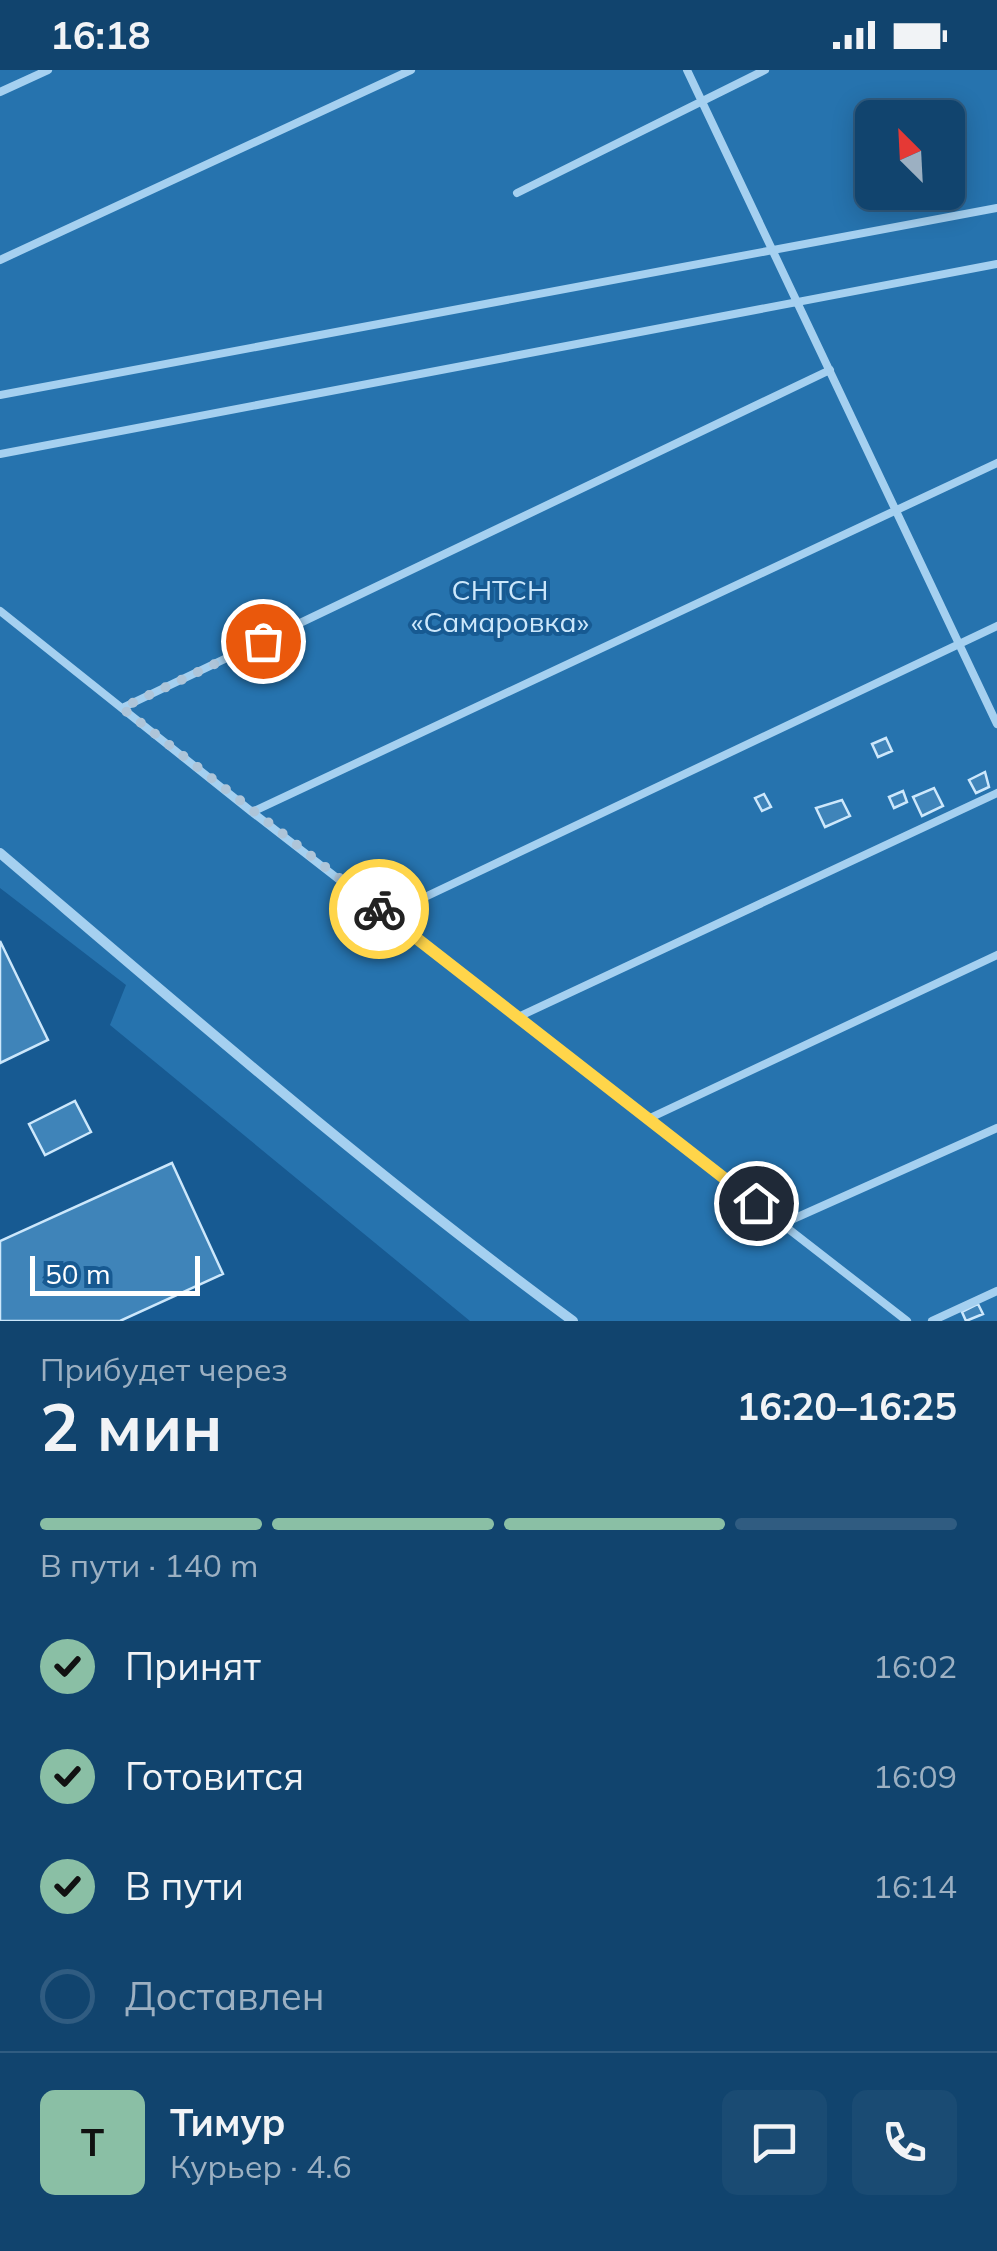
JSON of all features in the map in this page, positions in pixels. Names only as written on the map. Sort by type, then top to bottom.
[{"type":"street","points":[[0,853],[300,1109],[452,1232],[573,1321]]},
{"type":"lane","points":[[0,92],[48,70]]},
{"type":"lane","points":[[0,260],[411,70]]},
{"type":"lane","points":[[688,70],[997,724]]},
{"type":"lane","points":[[517,193],[764,70]]},
{"type":"lane","points":[[0,395],[997,208]]},
{"type":"lane","points":[[0,454],[997,264]]},
{"type":"lane","points":[[122,708],[830,370]]},
{"type":"lane","points":[[252,812],[997,463]]},
{"type":"lane","points":[[0,612],[907,1321]]},
{"type":"lane","points":[[387,914],[997,626]]},
{"type":"lane","points":[[518,1017],[997,793]]},
{"type":"lane","points":[[650,1118],[997,955]]},
{"type":"lane","points":[[782,1224],[997,1128]]},
{"type":"lane","points":[[932,1321],[997,1291]]},
{"type":"green space","name":"СНТСН «Самаровка»","points":[[0,70],[997,70],[997,1321],[470,1321],[110,1025],[126,985],[0,888]]},
{"type":"building","points":[[886,738],[892,751],[878,757],[872,744]]},
{"type":"building","points":[[985,772],[989,787],[976,793],[969,780]]},
{"type":"building","points":[[934,788],[943,806],[922,816],[913,797]]},
{"type":"building","points":[[903,791],[907,802],[894,808],[889,797]]},
{"type":"building","points":[[764,794],[771,807],[762,811],[755,798]]},
{"type":"building","points":[[842,800],[850,816],[825,827],[816,808]]},
{"type":"building","points":[[0,941],[48,1040],[0,1063]]},
{"type":"building","points":[[75,1101],[91,1132],[45,1155],[29,1124]]},
{"type":"building","points":[[172,1163],[223,1274],[120,1321],[0,1321],[0,1241]]},
{"type":"building","points":[[978,1304],[983,1314],[966,1321],[962,1312]]},
{"type":"way so far","points":[[263,641],[122,708],[379,909]]},
{"type":"route","points":[[379,909],[756,1203]]}]
